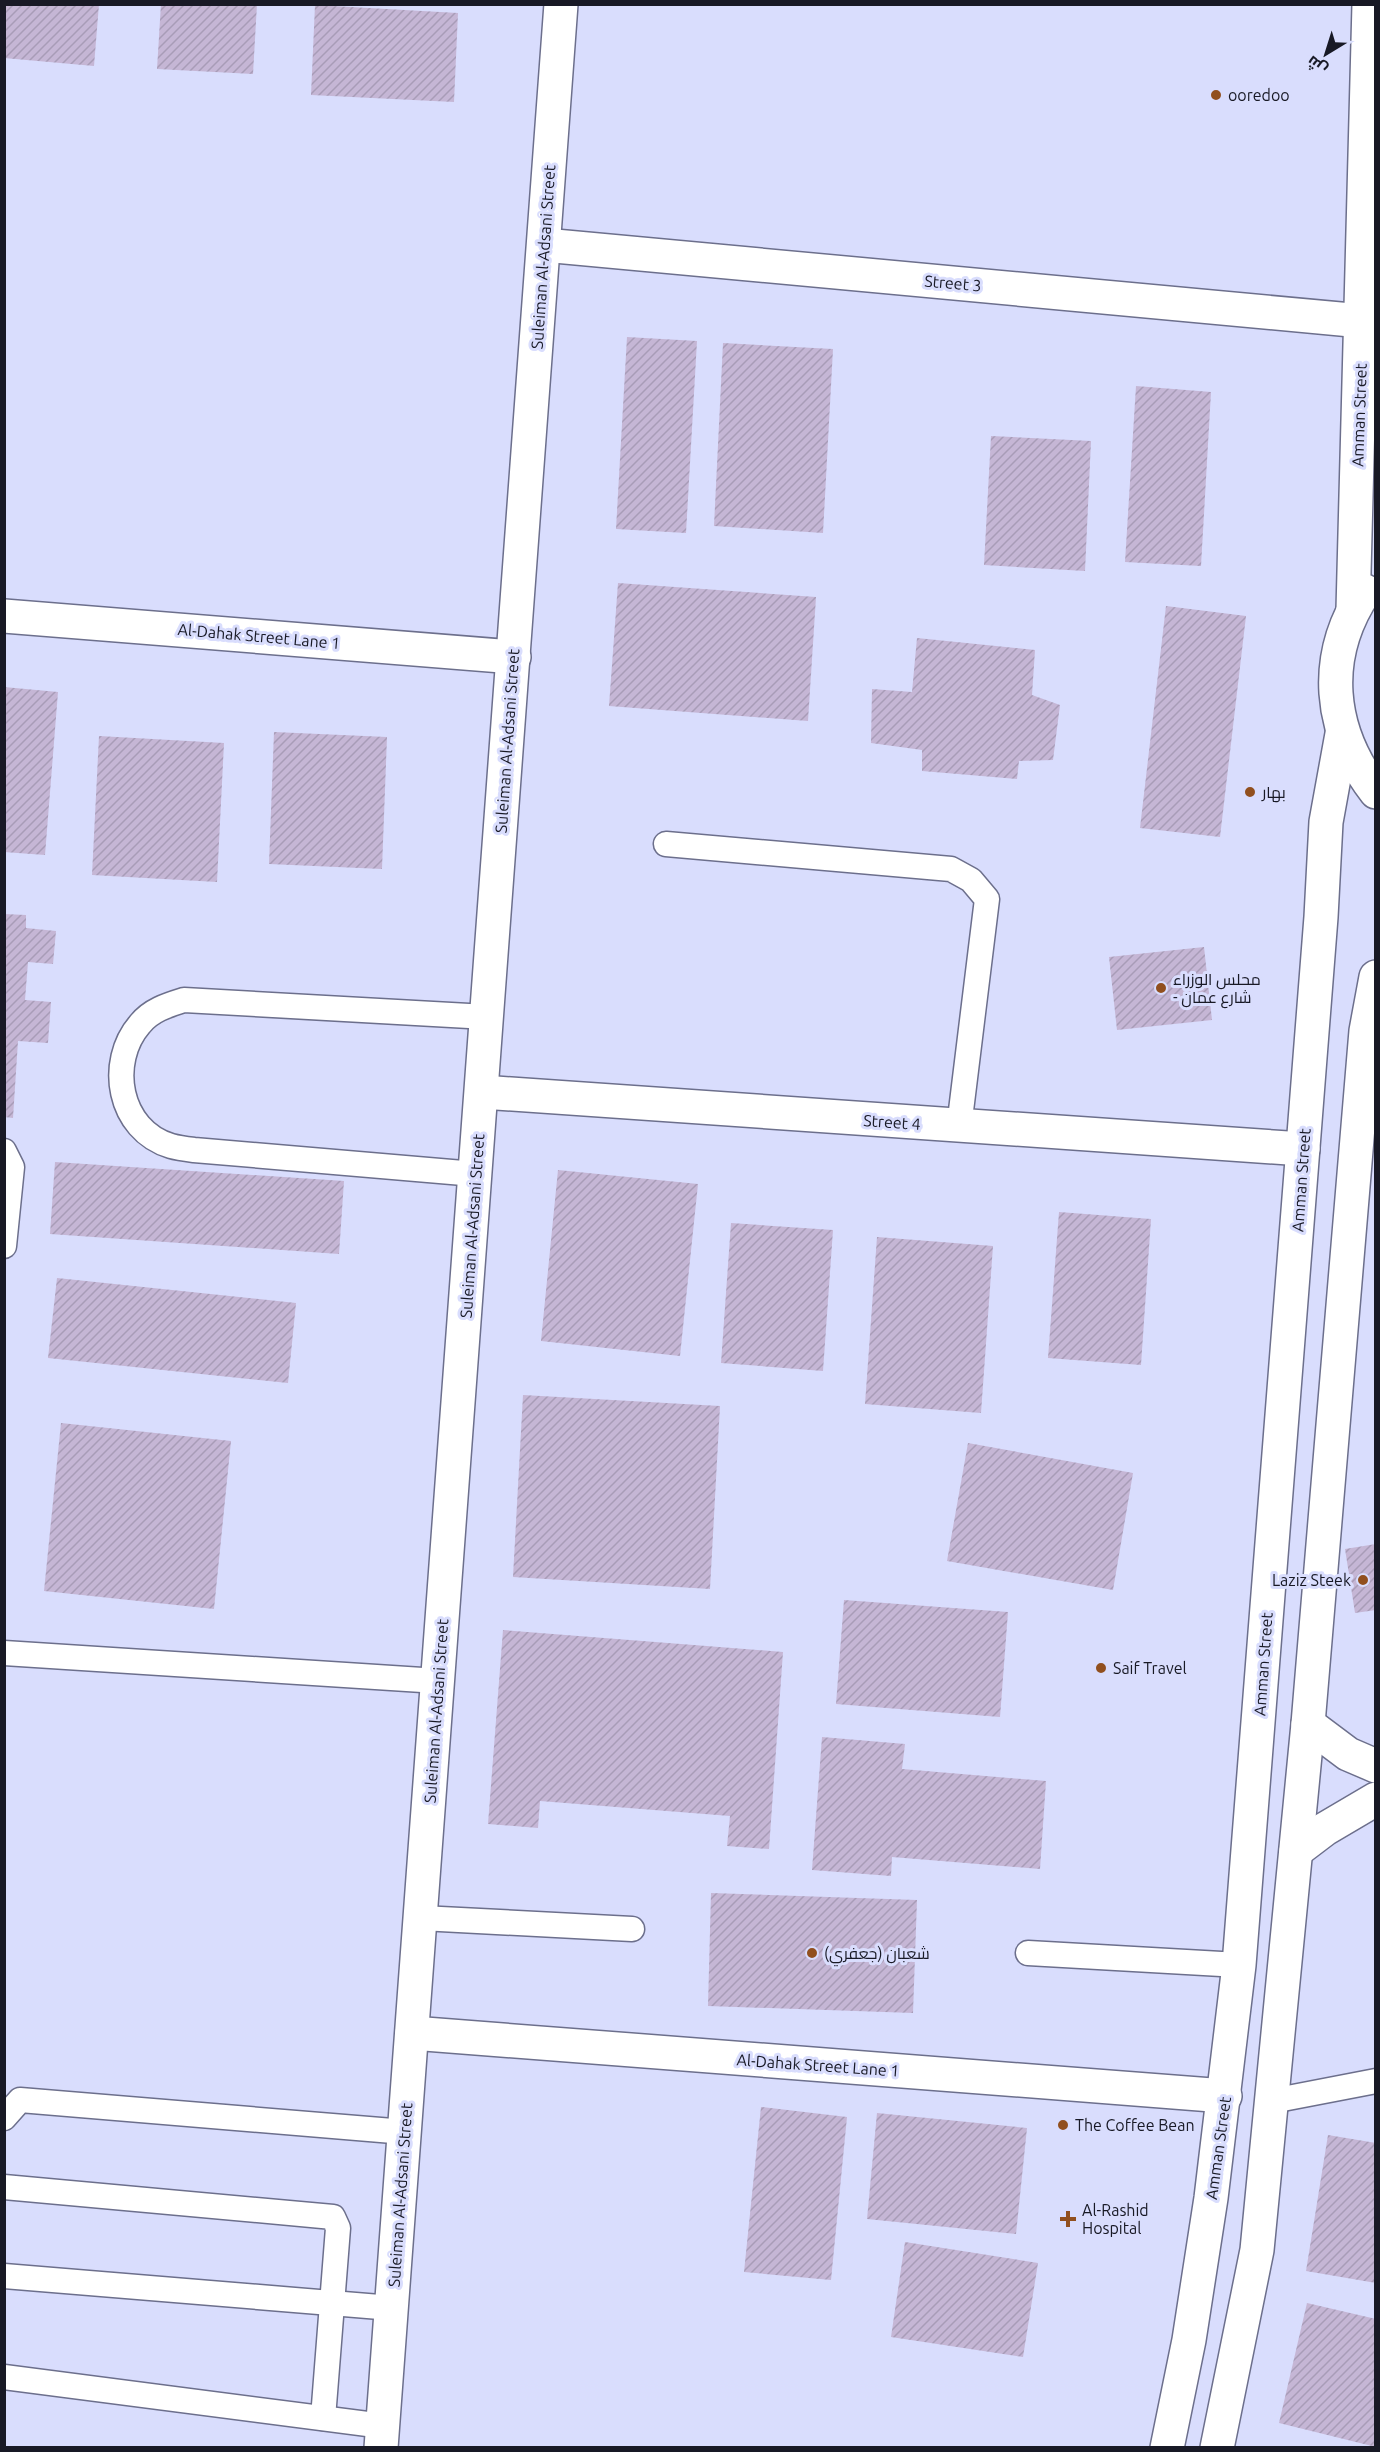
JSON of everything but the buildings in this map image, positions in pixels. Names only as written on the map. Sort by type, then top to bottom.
[{"type":"street","name":"Suleiman Al-Adsani Street","points":[[382,2437],[561,4]]},
{"type":"street","name":"Amman Street","points":[[1353,610],[1369,4]]},
{"type":"street","name":"Street 3","points":[[544,245],[1362,321]]},
{"type":"street","points":[[1376,578],[1353,610],[1339,650],[1335,692],[1342,734],[1358,769],[1376,792]]},
{"type":"street","name":"Al-Dahak Street Lane 1","points":[[4,616],[514,657]]},
{"type":"street","name":"Amman Street","points":[[1167,2448],[1191,2328],[1225,2096],[1239,1965],[1303,1149],[1326,822],[1342,734]]},
{"type":"street","points":[[1217,2448],[1257,2250],[1308,1724],[1366,1031],[1376,977]]},
{"type":"street","name":"Street 4","points":[[482,1092],[959,1127],[1303,1149]]},
{"type":"street","points":[[1308,1724],[1348,1754],[1376,1766]]},
{"type":"street","points":[[1296,1851],[1325,1830],[1376,1799]]},
{"type":"street","name":"Al-Dahak Street Lane 1","points":[[412,2034],[1225,2096]]},
{"type":"lane","points":[[666,844],[951,869],[971,880],[987,899],[959,1127]]},
{"type":"lane","points":[[476,1174],[169,1146],[147,1133],[131,1114],[121,1092],[120,1066],[126,1043],[141,1022],[160,1008],[184,1000],[487,1017]]},
{"type":"lane","points":[[4,1151],[12,1167],[4,1246]]},
{"type":"lane","points":[[4,1653],[438,1681]]},
{"type":"lane","points":[[421,1918],[632,1929]]},
{"type":"lane","points":[[1028,1953],[1239,1965]]},
{"type":"lane","points":[[1272,2101],[1376,2081]]},
{"type":"lane","points":[[4,2118],[20,2100],[405,2132]]},
{"type":"lane","points":[[4,2187],[333,2217],[338,2228],[323,2418]]},
{"type":"lane","points":[[4,2276],[392,2308]]},
{"type":"lane","points":[[4,2377],[323,2418],[382,2437]]},
{"type":"place","name":"ooredoo","points":[[1216,95]]},
{"type":"place","name":"بهار","points":[[1250,792]]},
{"type":"place","name":"مجلس الوزراء - شارع عمان","points":[[1161,988]]},
{"type":"place","name":"Laziz Steek","points":[[1363,1580]]},
{"type":"place","name":"Saif Travel","points":[[1101,1668]]},
{"type":"place","name":"شعبان (جعفري)","points":[[812,1953]]},
{"type":"place","name":"The Coffee Bean","points":[[1063,2125]]},
{"type":"place","name":"Al-Rashid Hospital","points":[[1068,2219]]}]
